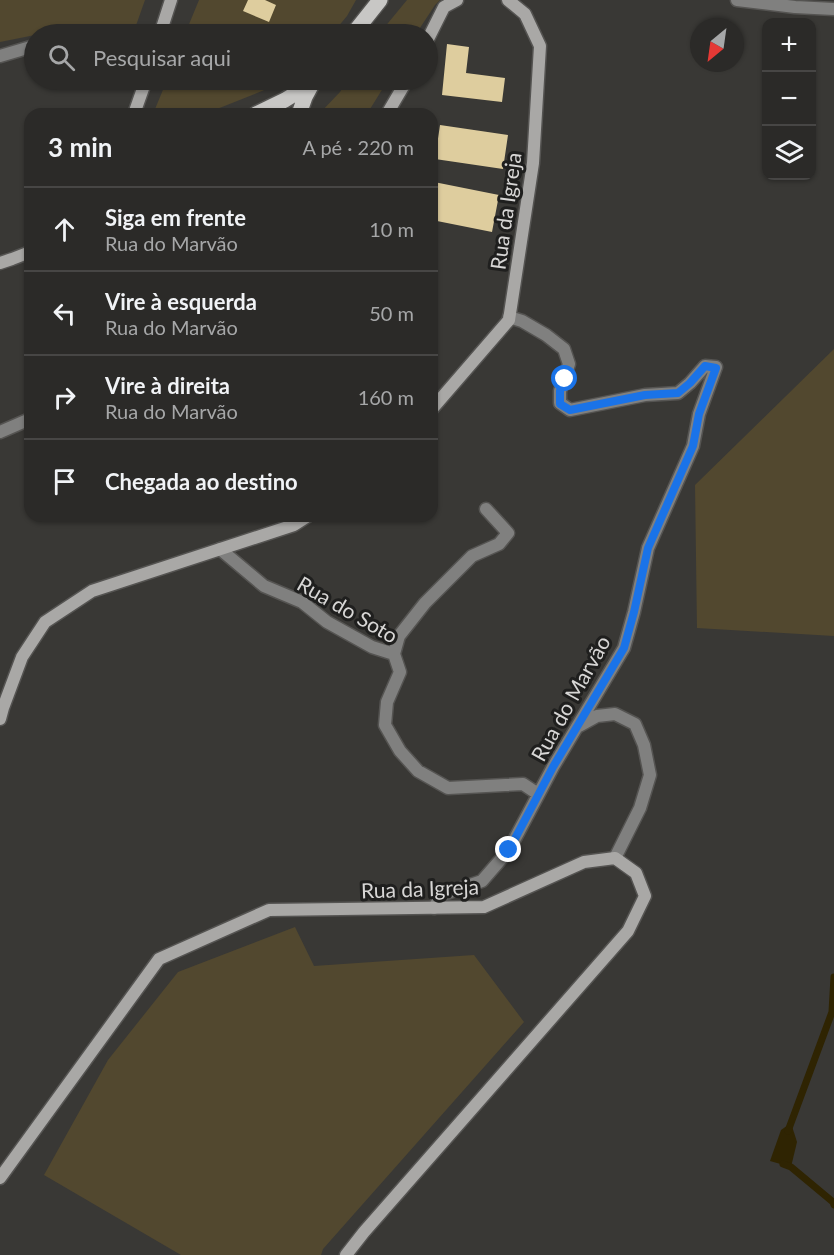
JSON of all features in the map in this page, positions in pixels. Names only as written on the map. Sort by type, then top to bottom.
[{"type":"main road","points":[[360,24],[373,0]]},
{"type":"main road","points":[[361,24],[380,0]]},
{"type":"main road","points":[[268,108],[301,90]]},
{"type":"main road","points":[[300,108],[309,90]]},
{"type":"street","points":[[163,24],[171,0]]},
{"type":"street","points":[[436,24],[444,7],[457,0]]},
{"type":"street","name":"Rua da Igreja","points":[[438,402],[509,320],[533,163],[540,46],[525,14],[508,0]]},
{"type":"street","points":[[737,0],[834,9]]},
{"type":"street","points":[[0,56],[24,49]]},
{"type":"street","points":[[136,108],[142,90]]},
{"type":"street","points":[[391,108],[401,90]]},
{"type":"street","points":[[0,262],[24,254]]},
{"type":"street","name":"Rua do Marvão","points":[[434,908],[441,895],[482,881],[509,850],[538,794],[624,648],[648,548],[693,446],[699,414],[716,368],[705,366],[678,393],[645,395],[570,410],[560,404],[560,391],[569,364],[564,349],[546,334],[509,317]]},
{"type":"street","points":[[0,432],[24,422]]},
{"type":"street","points":[[394,654],[399,636],[425,603],[472,556],[499,544],[508,533],[486,509]]},
{"type":"street","points":[[0,719],[22,657],[45,622],[92,591],[299,522]]},
{"type":"street","name":"Rua do Soto","points":[[220,549],[264,586],[302,602],[327,622],[372,646],[394,654],[400,672],[387,702],[384,725],[400,751],[418,771],[448,788],[523,784],[538,794]]},
{"type":"street","points":[[346,1255],[628,931],[645,896],[636,873],[615,858],[640,808],[650,775],[647,756],[635,724],[615,714],[597,716],[579,726]]},
{"type":"street","name":"Rua da Igreja","points":[[0,1178],[159,959],[269,910],[484,908],[585,862],[615,858]]},
{"type":"shaded area","points":[[0,0],[145,0],[137,24],[24,24],[24,37],[0,42]]},
{"type":"shaded area","points":[[199,0],[356,0],[340,24],[189,24]]},
{"type":"shaded area","points":[[407,0],[440,0],[423,24],[387,24]]},
{"type":"shaded area","points":[[163,90],[264,90],[220,108],[155,108]]},
{"type":"shaded area","points":[[341,90],[382,90],[371,108],[325,108]]},
{"type":"shaded area","points":[[834,349],[834,636],[697,628],[695,485]]},
{"type":"shaded area","points":[[295,927],[314,966],[474,955],[524,1022],[323,1249],[321,1255],[181,1255],[44,1175],[108,1060],[178,972]]},
{"type":"shaded area","points":[[791,1123],[797,1142],[791,1167],[770,1161],[781,1130]]},
{"type":"building","points":[[248,0],[265,0],[276,5],[269,22],[243,11]]},
{"type":"building","points":[[447,44],[469,47],[466,73],[505,78],[502,102],[442,95]]},
{"type":"building","points":[[440,125],[508,135],[503,169],[438,159]]},
{"type":"building","points":[[438,183],[499,195],[492,232],[438,221]]},
{"type":"waterway","points":[[788,1131],[832,1012],[834,977]]},
{"type":"waterway","points":[[783,1164],[791,1167],[834,1205]]},
{"type":"route","points":[[509,850],[553,767],[624,648],[648,548],[693,446],[699,414],[716,368],[705,366],[678,393],[645,395],[570,410],[560,404],[560,391],[565,379]]}]
